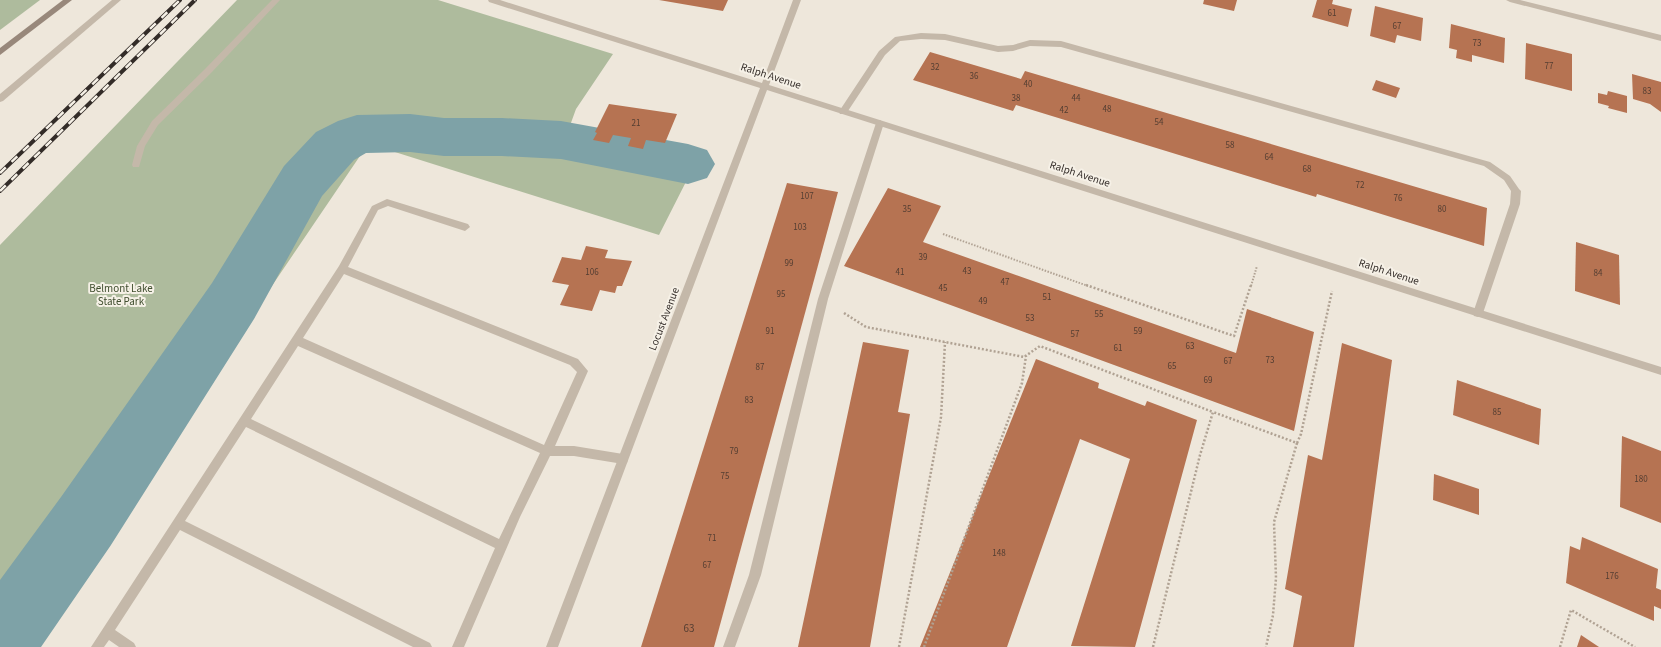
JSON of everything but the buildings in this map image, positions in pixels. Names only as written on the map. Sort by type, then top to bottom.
[{"type":"main road","points":[[0,52],[68,0]]},
{"type":"street","points":[[0,99],[117,0]]},
{"type":"street","points":[[136,165],[141,146],[155,123],[208,71],[276,0]]},
{"type":"street","name":"Ralph Avenue","points":[[492,0],[1661,371]]},
{"type":"street","name":"Locust Avenue","points":[[552,647],[797,0]]},
{"type":"street","points":[[1510,0],[1661,38]]},
{"type":"street","points":[[843,112],[882,53],[898,39],[921,36],[945,37],[998,49],[1013,48],[1030,43],[1061,44],[1487,164],[1507,178],[1516,191],[1515,204],[1478,313]]},
{"type":"street","points":[[729,647],[755,575],[823,299],[880,124]]},
{"type":"street","points":[[97,647],[342,269],[375,208],[386,202],[465,227]]},
{"type":"street","points":[[342,269],[574,362],[583,371],[547,451],[516,513],[458,647]]},
{"type":"street","points":[[296,340],[547,451],[574,451],[623,460]]},
{"type":"street","points":[[244,421],[502,546]]},
{"type":"street","points":[[178,523],[426,647]]},
{"type":"street","points":[[107,632],[130,647]]},
{"type":"path","points":[[943,234],[1234,336],[1257,266]]},
{"type":"path","points":[[1266,647],[1273,614],[1276,578],[1274,522],[1301,434],[1332,291]]},
{"type":"path","points":[[823,299],[866,328],[1024,357],[1040,346],[1297,443]]},
{"type":"path","points":[[899,647],[941,417],[945,342]]},
{"type":"path","points":[[924,647],[1022,383],[1026,356]]},
{"type":"path","points":[[1153,647],[1200,455],[1213,412]]},
{"type":"path","points":[[1560,647],[1571,610],[1635,647]]},
{"type":"green space","points":[[0,0],[40,0],[0,30]]},
{"type":"green space","name":"Belmont Lake State Park","points":[[237,0],[438,0],[613,54],[576,109],[568,131],[684,152],[694,166],[659,235],[379,147],[364,150],[27,647],[0,647],[0,245]]},
{"type":"waterway","points":[[0,642],[86,521],[233,301],[303,181],[335,146],[357,134],[410,133],[444,137],[502,137],[561,140],[688,164]]},
{"type":"railway","points":[[0,173],[180,0]]},
{"type":"railway","points":[[0,191],[195,0]]}]
